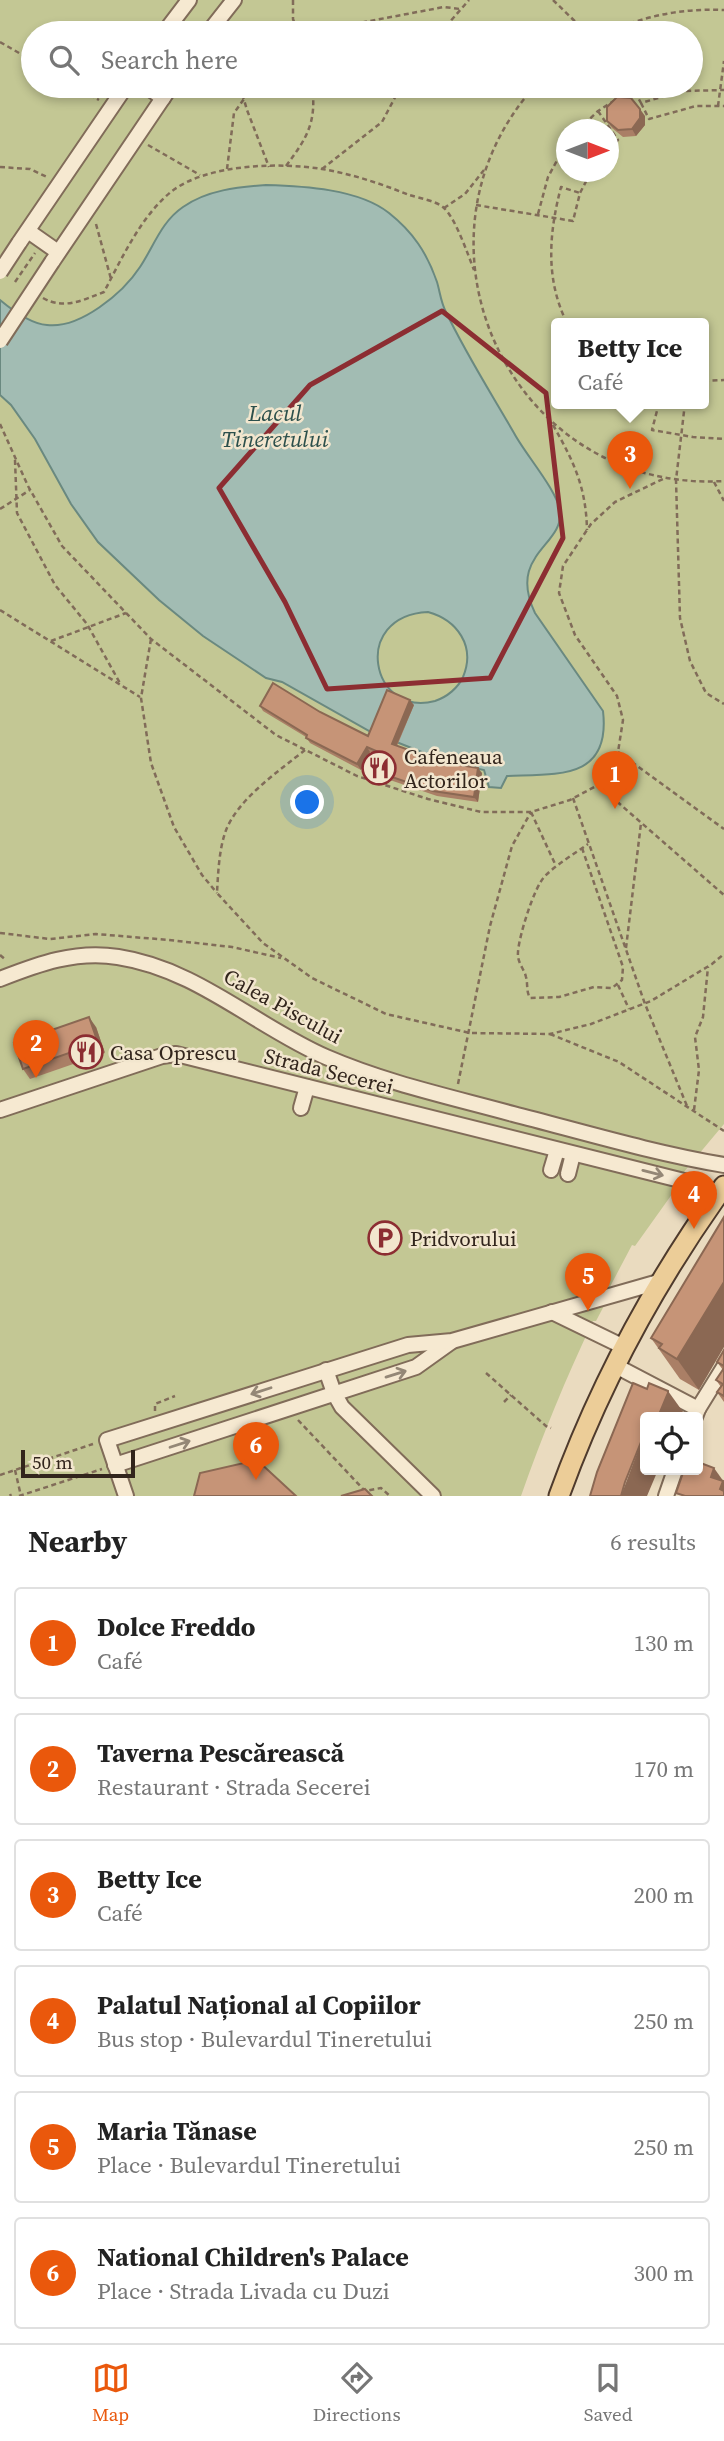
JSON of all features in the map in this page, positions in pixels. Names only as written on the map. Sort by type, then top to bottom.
[{"type":"main road","points":[[559,1496],[576,1450],[614,1365],[662,1280],[721,1190]]},
{"type":"street","points":[[173,21],[189,0]]},
{"type":"street","points":[[217,21],[234,0]]},
{"type":"street","points":[[4,274],[24,237],[119,98]]},
{"type":"street","points":[[0,341],[163,98]]},
{"type":"street","points":[[24,237],[43,241],[55,257]]},
{"type":"street","name":"Calea Piscului","points":[[0,979],[41,964],[74,956],[118,957],[142,962],[212,991],[274,1030],[364,1072],[545,1122],[724,1165]]},
{"type":"street","name":"Strada Secerei","points":[[0,1110],[162,1056],[176,1054],[721,1190]]},
{"type":"street","points":[[301,1108],[307,1087]]},
{"type":"street","points":[[539,1146],[545,1122]]},
{"type":"street","points":[[610,1163],[615,1140]]},
{"type":"street","points":[[551,1170],[557,1150]]},
{"type":"street","points":[[568,1174],[573,1154]]},
{"type":"street","points":[[126,1496],[107,1440],[408,1345],[452,1341],[662,1280]]},
{"type":"street","points":[[552,1312],[624,1347]]},
{"type":"street","points":[[116,1465],[416,1367],[452,1341]]},
{"type":"street","points":[[614,1365],[695,1412]]},
{"type":"street","points":[[698,1412],[724,1367]]},
{"type":"street","points":[[326,1370],[342,1407],[433,1496]]},
{"type":"street","points":[[666,1496],[673,1475]]},
{"type":"path","points":[[293,0],[294,21]]},
{"type":"path","points":[[450,21],[469,0]]},
{"type":"path","points":[[553,0],[575,21]]},
{"type":"path","points":[[370,21],[444,7],[460,9]]},
{"type":"path","points":[[638,21],[662,14],[724,10]]},
{"type":"path","points":[[0,42],[21,54]]},
{"type":"path","points":[[718,106],[724,61]]},
{"type":"path","points":[[703,90],[722,90]]},
{"type":"path","points":[[95,98],[112,108]]},
{"type":"path","points":[[286,167],[304,141],[312,122],[312,98]]},
{"type":"path","points":[[322,169],[382,122],[395,98]]},
{"type":"path","points":[[474,270],[473,243],[477,205],[487,166],[506,125],[526,98]]},
{"type":"path","points":[[590,119],[619,98]]},
{"type":"path","points":[[638,98],[649,119],[679,109],[724,106]]},
{"type":"path","points":[[641,103],[657,98]]},
{"type":"path","points":[[243,99],[270,167]]},
{"type":"path","points":[[227,170],[234,113],[243,99]]},
{"type":"path","points":[[598,111],[604,119]]},
{"type":"path","points":[[136,138],[202,176]]},
{"type":"path","points":[[537,215],[548,177],[556,162]]},
{"type":"path","points":[[444,208],[465,194],[487,166]]},
{"type":"path","points":[[0,167],[30,169],[60,184]]},
{"type":"path","points":[[34,293],[54,304],[71,304],[104,292],[126,250],[157,205],[173,191],[202,176],[227,170],[286,167],[322,169],[383,185],[444,208],[464,243],[474,270],[483,315],[501,358],[521,389],[552,422],[581,444],[630,469],[676,480],[724,481]]},
{"type":"path","points":[[477,205],[573,221],[586,182]]},
{"type":"path","points":[[565,318],[557,300],[552,275],[550,240],[561,187],[580,193]]},
{"type":"path","points":[[91,204],[111,279]]},
{"type":"path","points":[[15,282],[43,241]]},
{"type":"path","points":[[4,274],[25,288]]},
{"type":"path","points":[[657,409],[652,430],[724,439]]},
{"type":"path","points":[[683,409],[676,480],[680,618],[690,661],[706,693],[724,704]]},
{"type":"path","points":[[552,422],[572,457],[580,478],[587,509],[587,530]]},
{"type":"path","points":[[0,425],[30,490],[62,546],[151,639],[275,735],[356,776],[428,799],[481,812],[531,812],[573,798],[598,785],[618,752],[623,719],[617,696],[575,635],[559,593],[563,566],[587,530],[615,502],[666,478]]},
{"type":"path","points":[[15,457],[18,513],[55,585],[89,626],[121,685]]},
{"type":"path","points":[[714,482],[724,500]]},
{"type":"path","points":[[0,509],[30,490]]},
{"type":"path","points":[[0,610],[141,698]]},
{"type":"path","points":[[51,641],[126,613]]},
{"type":"path","points":[[151,639],[141,698],[151,763],[174,827],[202,875],[217,893],[263,943],[312,978],[386,1014],[470,1033],[550,1034],[590,1024],[645,1004],[708,967],[724,954]]},
{"type":"path","points":[[217,893],[225,831],[248,797],[306,750]]},
{"type":"path","points":[[618,752],[724,829]]},
{"type":"path","points":[[598,785],[724,895]]},
{"type":"path","points":[[573,798],[645,1004],[687,1106]]},
{"type":"path","points":[[531,812],[556,867]]},
{"type":"path","points":[[454,1098],[470,1033],[490,926],[512,846],[531,812]]},
{"type":"path","points":[[626,950],[640,822]]},
{"type":"path","points":[[582,848],[623,967],[622,980],[618,985],[607,989],[583,988],[550,998],[534,999],[527,995],[526,974],[519,962],[518,951],[523,925],[543,878],[556,867],[582,848],[589,844]]},
{"type":"path","points":[[0,933],[50,939],[96,934],[169,940],[232,947],[284,958]]},
{"type":"path","points":[[694,1111],[699,1070],[695,1037],[703,1017],[708,967]]},
{"type":"path","points":[[618,985],[629,1009]]},
{"type":"path","points":[[550,1034],[620,1062],[724,1131]]},
{"type":"path","points":[[486,1373],[551,1428]]},
{"type":"path","points":[[504,1402],[511,1395]]},
{"type":"path","points":[[287,1409],[365,1491],[381,1488],[390,1496]]},
{"type":"path","points":[[7,1479],[2,1474],[107,1440]]},
{"type":"path","points":[[15,1470],[20,1496],[116,1465]]},
{"type":"highlighted area","points":[[442,311],[546,393],[563,538],[490,678],[327,689],[285,602],[219,488],[310,385]]},
{"type":"green space","points":[[0,0],[724,0],[724,1124],[673,1185],[675,1190],[635,1246],[632,1245],[603,1300],[607,1300],[596,1321],[593,1321],[546,1429],[521,1496],[0,1496]]},
{"type":"water","name":"Lacul Tineretului","points":[[266,185],[313,188],[347,194],[377,205],[398,220],[424,252],[437,282],[444,309],[462,343],[519,442],[558,502],[559,523],[532,564],[528,577],[528,593],[535,613],[603,711],[603,734],[599,750],[590,761],[577,769],[545,775],[507,776],[501,788],[489,787],[484,770],[447,762],[371,732],[282,682],[266,678],[203,636],[159,600],[98,542],[71,504],[35,439],[11,405],[0,395],[0,300],[22,316],[41,324],[60,325],[73,321],[100,307],[123,288],[140,267],[163,227],[183,207],[212,193]],"holes":[[[428,612],[455,628],[465,645],[467,655],[463,677],[448,695],[435,701],[413,702],[396,695],[384,681],[378,664],[379,646],[387,630],[403,618]]]},
{"type":"building","points":[[616,98],[631,98],[640,109],[640,118],[632,129],[619,130],[619,119],[607,119],[607,107]]},
{"type":"building","points":[[273,683],[320,712],[368,736],[387,690],[410,700],[392,744],[442,762],[478,768],[474,797],[433,791],[383,774],[390,757],[367,747],[357,764],[306,738],[307,735],[260,706]]},
{"type":"building","points":[[89,1017],[98,1043],[23,1069],[14,1043]]},
{"type":"building","points":[[724,1217],[724,1282],[677,1359],[659,1348],[662,1344],[651,1338]]},
{"type":"building","points":[[724,1350],[724,1366],[717,1362]]},
{"type":"building","points":[[724,1368],[724,1396],[717,1392],[723,1384],[716,1380]]},
{"type":"building","points":[[633,1383],[647,1389],[649,1383],[668,1391],[660,1412],[640,1412],[640,1444],[621,1496],[590,1496]]},
{"type":"building","points":[[257,1460],[296,1496],[194,1496],[200,1473]]},
{"type":"building","points":[[703,1464],[714,1468],[711,1477],[723,1481],[720,1489],[724,1491],[724,1496],[685,1496],[676,1493],[682,1475],[703,1475]]},
{"type":"building","points":[[365,1489],[372,1496],[341,1496]]},
{"type":"place","name":"Betty Ice","points":[[630,489]]},
{"type":"place","name":"Cafeneaua Actorilor","points":[[379,768]]},
{"type":"place","name":"Dolce Freddo","points":[[615,809]]},
{"type":"place","name":"Casa Oprescu","points":[[86,1052]]},
{"type":"place","name":"Taverna Pescărească","points":[[36,1078]]},
{"type":"place","name":"Palatul Național al Copiilor","points":[[694,1229]]},
{"type":"place","name":"Pridvorului","points":[[385,1238]]},
{"type":"place","name":"Maria Tănase","points":[[588,1311]]},
{"type":"place","name":"National Children's Palace","points":[[256,1480]]}]
